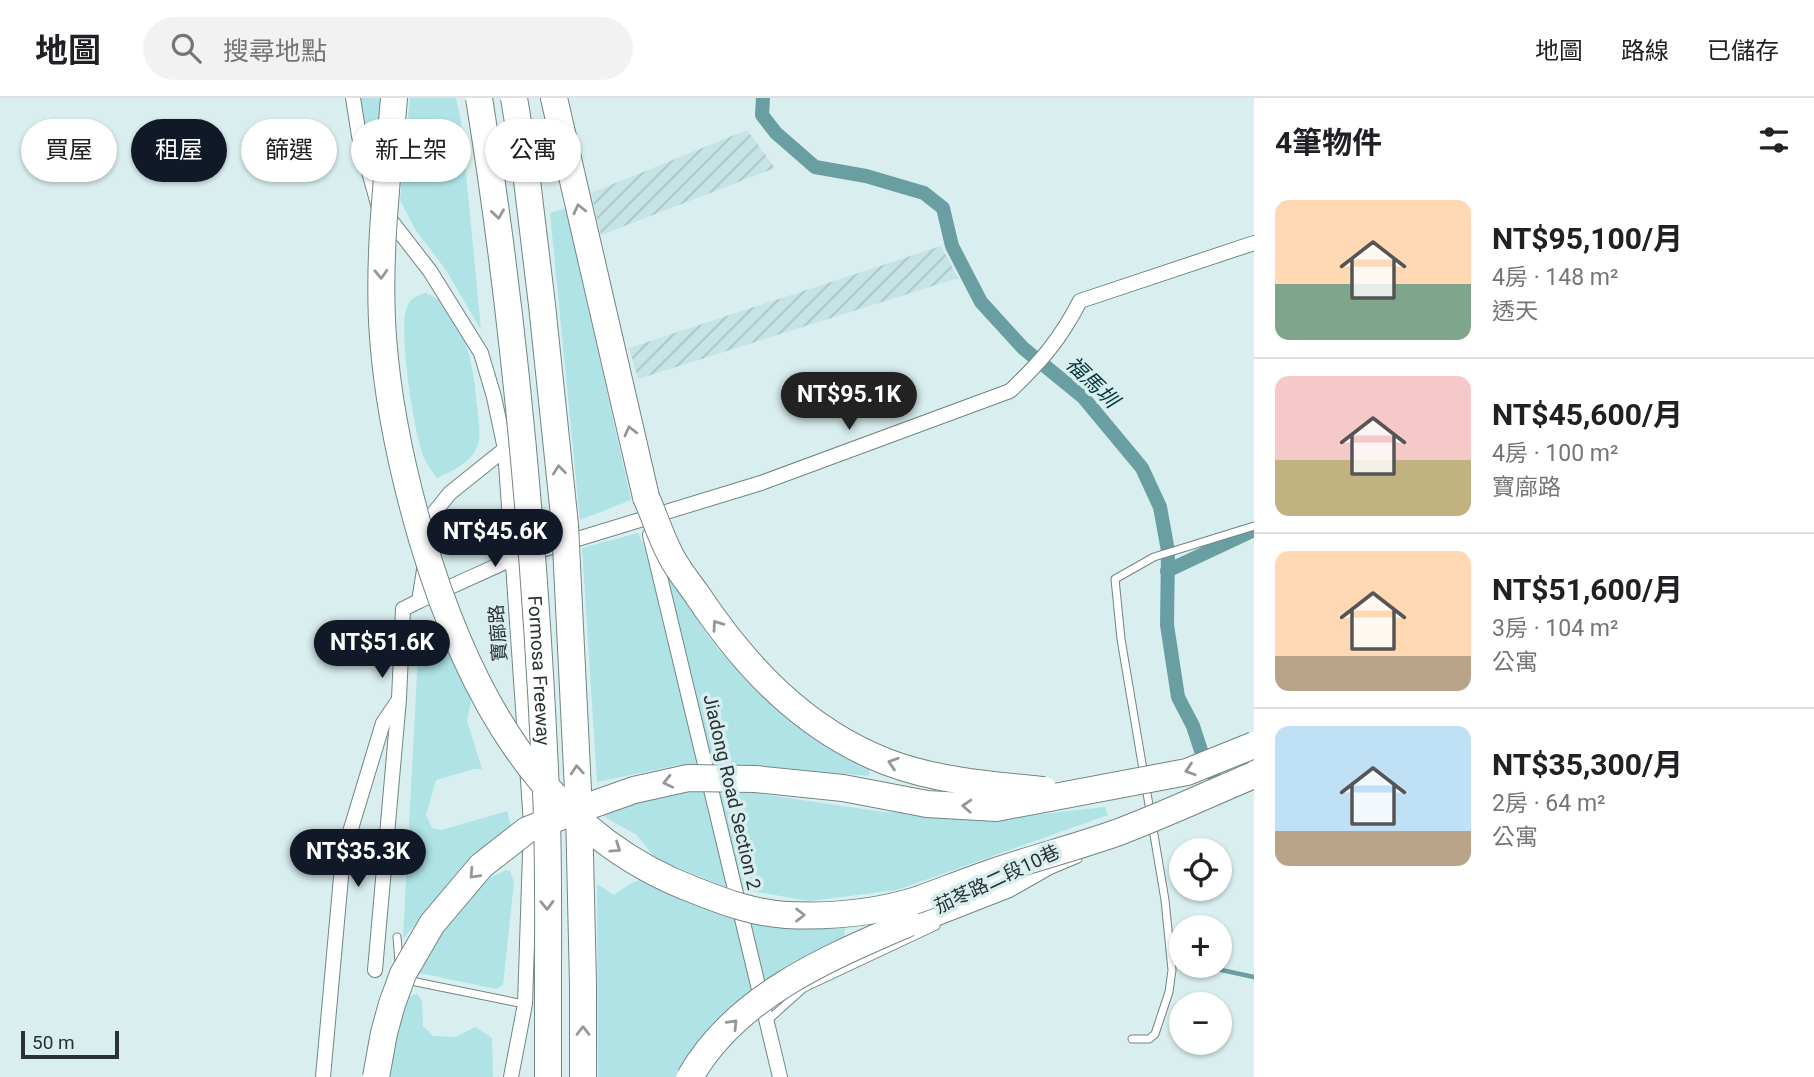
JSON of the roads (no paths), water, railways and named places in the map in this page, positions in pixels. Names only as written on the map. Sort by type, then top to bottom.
[{"type":"highway","points":[[394,98],[381,256],[383,339],[404,469],[425,548],[450,623],[502,729],[545,787],[587,828],[633,860],[675,883],[733,905],[783,915],[832,915],[894,905],[994,872],[1080,851]]},
{"type":"highway","name":"Formosa Freeway","points":[[479,98],[498,213],[528,489],[546,793],[548,1077]]},
{"type":"highway","name":"Formosa Freeway","points":[[514,98],[542,305],[565,525],[582,893],[583,1077]]},
{"type":"highway","points":[[554,98],[646,497],[671,558],[731,644],[752,668],[800,713],[839,740],[888,762],[980,784],[1081,793]]},
{"type":"highway","points":[[376,1077],[392,1004],[403,974],[432,923],[481,866],[527,830],[634,790],[688,778],[768,780],[843,788],[927,804],[996,808],[1187,772],[1254,745]]},
{"type":"highway","points":[[690,1077],[735,1020],[775,990],[835,955],[1006,885],[1123,830],[1254,775]]},
{"type":"street","name":"寶廍路","points":[[353,98],[359,136],[378,204],[430,271],[481,353],[505,449],[531,824],[525,1004],[511,1077]]},
{"type":"street","points":[[375,970],[399,699],[403,609],[512,559],[645,516],[761,483],[1010,391],[1064,332],[1080,301],[1254,243]]},
{"type":"street","points":[[419,601],[433,514],[450,493],[505,449]]},
{"type":"street","name":"Jiadong Road Section 2","points":[[645,516],[780,1077]]},
{"type":"street","points":[[323,1077],[343,855],[383,723],[399,699]]},
{"type":"lane","points":[[1132,1039],[1149,1039],[1155,1034],[1169,992],[1172,970],[1165,900],[1121,639],[1115,579],[1154,557],[1254,526]]},
{"type":"lane","points":[[1142,837],[1167,827]]},
{"type":"lane","name":"茄苳路二段10巷","points":[[978,906],[1065,863],[1080,851]]},
{"type":"lane","name":"茄苳路二段10巷","points":[[766,1022],[804,988],[940,924]]},
{"type":"lane","points":[[397,937],[399,962],[416,982],[525,1004]]},
{"type":"waterway","name":"福馬圳","points":[[763,98],[762,115],[776,133],[815,167],[866,176],[924,193],[943,208],[952,246],[981,302],[1023,348],[1083,397],[1142,468],[1160,507],[1168,551],[1167,625],[1178,697],[1193,726],[1205,763],[1220,785],[1229,789]]},
{"type":"waterway","points":[[1167,571],[1254,530]]},
{"type":"waterway","points":[[1232,972],[1254,977]]}]
